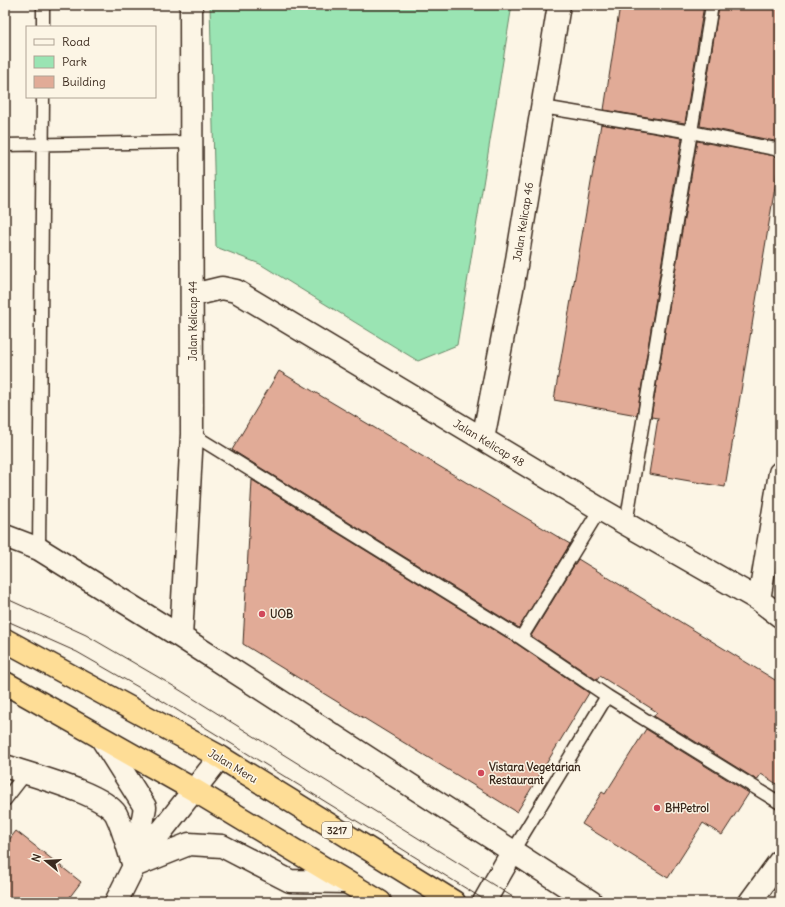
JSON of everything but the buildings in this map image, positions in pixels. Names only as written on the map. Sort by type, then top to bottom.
[{"type":"highway","name":"Jalan Meru","points":[[5,640],[220,757],[454,902]]},
{"type":"highway","points":[[5,682],[102,739],[194,790],[356,891],[380,902]]},
{"type":"street","name":"Jalan Kelicap 44","points":[[181,637],[192,434],[193,295],[191,5]]},
{"type":"street","name":"Jalan Kelicap 46","points":[[483,439],[513,284],[559,5]]},
{"type":"street","name":"Jalan Kelicap 48","points":[[193,295],[222,288],[236,291],[600,509],[759,600],[780,616]]},
{"type":"street","points":[[759,600],[780,473]]},
{"type":"street","points":[[5,536],[39,549],[181,637],[591,902]]},
{"type":"street","points":[[102,739],[145,807],[134,866]]},
{"type":"street","points":[[116,902],[134,866],[220,757]]},
{"type":"street","points":[[5,766],[80,791],[103,802],[115,813],[134,866]]},
{"type":"street","points":[[134,866],[189,844],[222,846],[290,881],[356,891]]},
{"type":"street","points":[[484,902],[513,851]]},
{"type":"street","points":[[750,902],[780,861]]},
{"type":"lane","points":[[43,5],[43,26]]},
{"type":"lane","points":[[626,524],[712,5]]},
{"type":"lane","points":[[39,549],[43,98]]},
{"type":"lane","points":[[543,108],[691,132],[780,150]]},
{"type":"lane","points":[[5,145],[191,142]]},
{"type":"lane","points":[[192,434],[521,638],[607,696],[780,803]]},
{"type":"lane","points":[[521,638],[600,509]]},
{"type":"lane","points":[[513,851],[607,696]]},
{"type":"lane","points":[[5,800],[26,773]]},
{"type":"green space","points":[[210,5],[512,5],[457,345],[418,361],[260,264],[216,247]]},
{"type":"tram line","points":[[5,598],[86,635],[170,684],[521,902]]},
{"type":"tram line","points":[[5,620],[77,652],[159,699],[488,902]]},
{"type":"place","name":"UOB","points":[[262,614]]},
{"type":"place","name":"Vistara Vegetarian Restaurant","points":[[481,773]]},
{"type":"place","name":"BHPetrol","points":[[657,808]]}]
